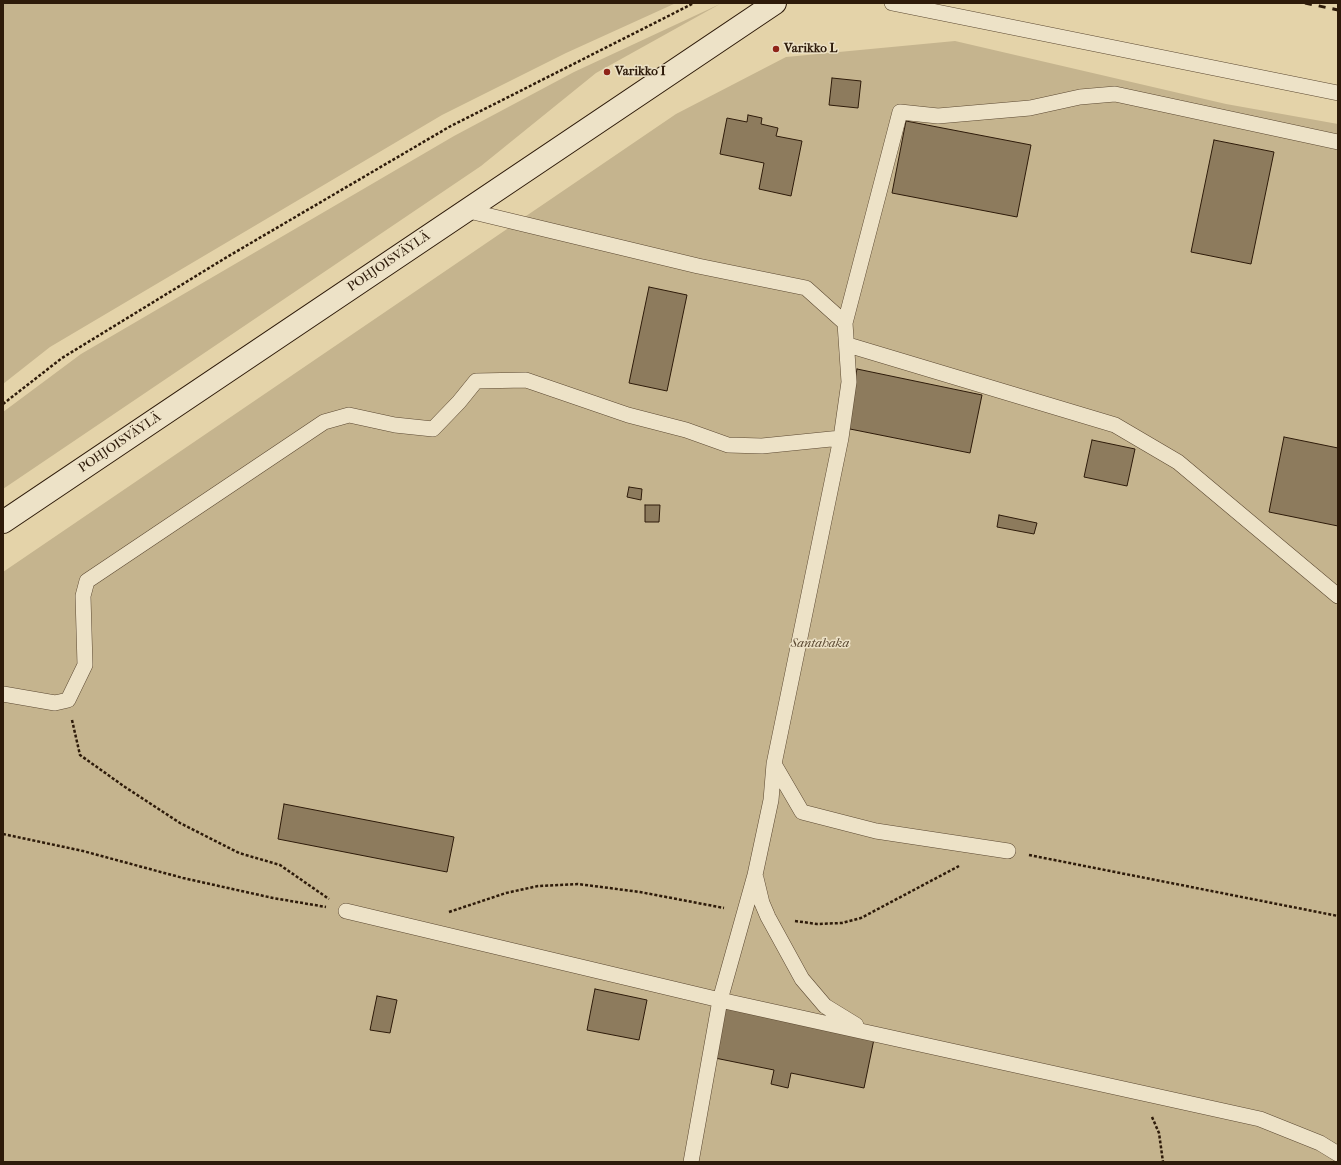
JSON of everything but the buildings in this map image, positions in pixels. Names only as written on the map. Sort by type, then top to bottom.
[{"type":"main road","name":"POHJOISVÄYLÄ","points":[[3,522],[775,3]]},
{"type":"lane","points":[[892,3],[1338,93]]},
{"type":"lane","points":[[690,1162],[720,1000],[755,875],[771,800],[774,764],[841,438],[849,382],[848,345],[845,323],[900,112],[938,116],[1030,108],[1080,97],[1115,94],[1338,142]]},
{"type":"lane","points":[[465,210],[698,266],[806,288],[845,323]]},
{"type":"lane","points":[[848,345],[1115,425],[1178,462],[1338,596]]},
{"type":"lane","points":[[3,694],[56,703],[68,700],[85,665],[83,596],[87,581],[324,422],[349,415],[395,424],[433,429],[459,402],[476,381],[526,380],[628,415],[686,430],[728,445],[762,446],[841,438]]},
{"type":"lane","points":[[774,764],[802,812],[876,831],[1008,851]]},
{"type":"lane","points":[[755,875],[762,903],[768,917],[802,978],[815,996],[825,1006],[840,1017],[877,1034]]},
{"type":"lane","points":[[346,911],[720,1000],[1260,1118],[1320,1143],[1338,1154]]},
{"type":"path","points":[[3,404],[62,358],[227,257],[449,127],[694,3]]},
{"type":"path","points":[[68,700],[80,755],[180,823],[239,853],[280,865],[346,911]]},
{"type":"path","points":[[3,834],[84,851],[183,878],[273,898],[346,911]]},
{"type":"path","points":[[1008,851],[1338,916]]},
{"type":"path","points":[[768,917],[817,924],[848,921],[861,918],[966,863]]},
{"type":"path","points":[[446,913],[506,893],[538,886],[578,884],[640,892],[745,912]]},
{"type":"path","points":[[1141,1093],[1159,1133],[1163,1162]]},
{"type":"green space","points":[[3,3],[676,3],[566,53],[442,115],[50,347],[3,384]]},
{"type":"green space","points":[[720,4],[596,73],[481,166],[3,489],[3,412],[81,354],[454,136],[574,72]]},
{"type":"green space","name":"Santahaka","points":[[955,41],[1226,104],[1338,124],[1338,1162],[3,1162],[3,572],[676,114],[786,57]]},
{"type":"railway","points":[[1305,3],[1338,10]]},
{"type":"place","name":"Varikko L","points":[[776,49]]},
{"type":"place","name":"Varikko I","points":[[607,72]]}]
